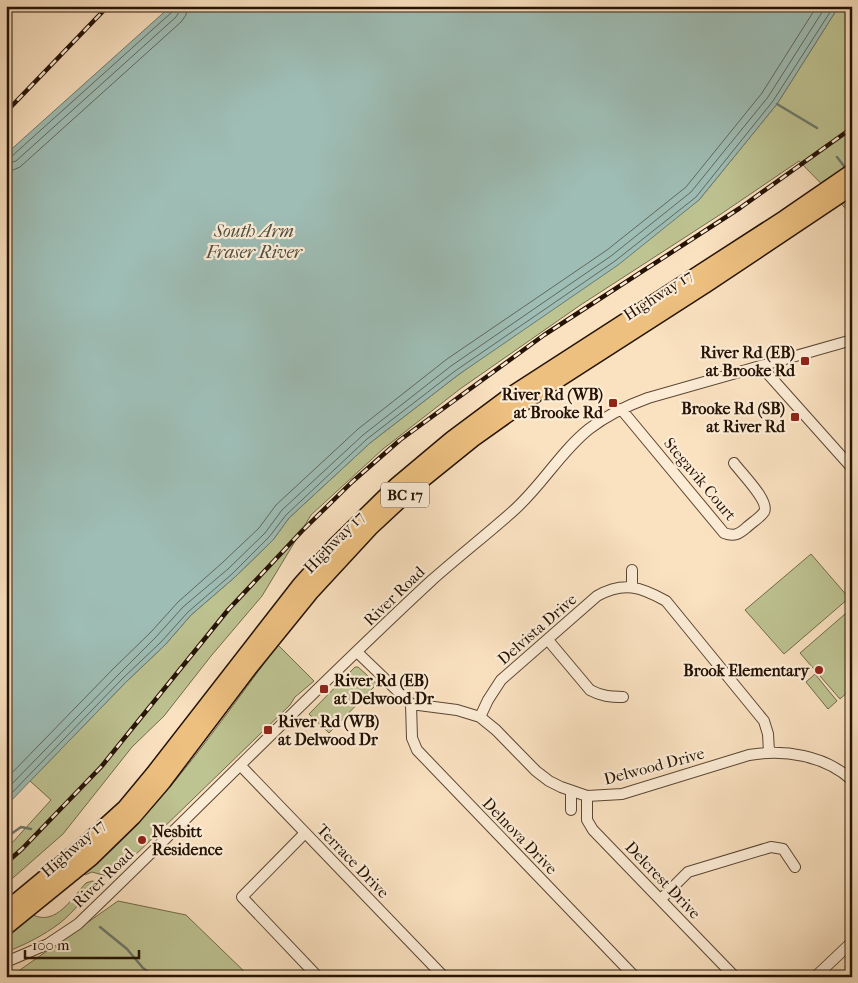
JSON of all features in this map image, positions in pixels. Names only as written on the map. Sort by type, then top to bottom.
[{"type":"highway","name":"Highway 17","points":[[8,917],[42,889],[82,847],[125,808],[300,585],[341,540],[396,486],[452,439],[512,395],[785,218],[846,186],[852,172]]},
{"type":"street","name":"River Road","points":[[6,962],[48,944],[78,924],[433,579],[515,510],[588,430],[607,416],[648,398],[852,340]]},
{"type":"street","points":[[761,366],[852,468]]},
{"type":"street","name":"Stegavik Court","points":[[621,409],[724,533],[730,535],[739,533],[763,514],[765,509],[763,499],[734,463]]},
{"type":"street","points":[[632,570],[632,586],[650,592],[666,601],[764,721],[768,734],[768,752]]},
{"type":"street","name":"Delvista Drive","points":[[480,717],[501,680],[597,596],[616,588],[632,586]]},
{"type":"street","points":[[548,640],[590,690],[608,697],[623,697]]},
{"type":"street","points":[[357,652],[411,704]]},
{"type":"street","name":"Delwood Drive","points":[[411,704],[457,710],[480,717],[548,781],[587,796],[622,794],[748,755],[768,752],[803,756],[835,769],[852,780]]},
{"type":"street","name":"Delnova Drive","points":[[411,704],[412,738],[417,750],[635,977]]},
{"type":"street","name":"Terrace Drive","points":[[240,765],[444,977]]},
{"type":"street","points":[[571,790],[571,810]]},
{"type":"street","name":"Delcrest Drive","points":[[587,796],[587,820],[593,830],[735,977]]},
{"type":"street","points":[[305,833],[242,898],[318,977]]},
{"type":"street","points":[[661,899],[688,872],[771,847],[783,849],[795,867]]},
{"type":"street","points":[[815,977],[852,942]]},
{"type":"green space","points":[[839,6],[852,6],[852,215],[799,161],[579,306],[460,389],[383,449],[311,515],[262,596],[211,656],[164,716],[132,747],[63,834],[6,884],[6,838],[12,843],[51,800],[30,781],[126,682],[165,645],[191,615],[235,577],[273,540],[289,518],[370,443],[458,375],[699,200],[777,104]]},
{"type":"green space","points":[[811,554],[849,598],[784,654],[745,610]]},
{"type":"green space","points":[[852,608],[852,688],[840,699],[800,653]]},
{"type":"green space","points":[[278,645],[314,681],[295,697],[290,705],[127,863],[110,877],[92,872],[85,875],[138,823],[163,795],[211,736]]},
{"type":"green space","points":[[355,667],[358,667],[377,684],[329,733],[309,714]]},
{"type":"green space","points":[[815,674],[837,701],[828,709],[806,682]]},
{"type":"green space","points":[[97,882],[100,886],[60,923],[34,939],[6,952],[6,936],[33,915],[49,917],[56,914],[69,903],[86,883]]},
{"type":"green space","points":[[118,901],[186,915],[250,977],[10,977]]},
{"type":"water","name":"South Arm Fraser River","points":[[171,6],[839,6],[777,104],[699,200],[618,265],[458,375],[370,443],[289,518],[273,540],[235,577],[191,615],[165,645],[126,682],[6,806],[6,154]]},
{"type":"waterway","points":[[777,104],[817,128]]},
{"type":"waterway","points":[[837,157],[847,170]]},
{"type":"waterway","points":[[6,842],[9,842],[11,834],[21,827],[31,829]]},
{"type":"waterway","points":[[100,927],[127,949],[143,968],[155,977]]},
{"type":"railway","points":[[6,112],[108,6]]},
{"type":"railway","points":[[6,863],[22,849],[101,767],[228,610],[302,531],[352,482],[400,440],[544,335],[740,208],[852,128]]},
{"type":"place","name":"River Rd (EB) at Brooke Rd","points":[[805,361]]},
{"type":"place","name":"River Rd (WB) at Brooke Rd","points":[[613,403]]},
{"type":"place","name":"Brooke Rd (SB) at River Rd","points":[[795,417]]},
{"type":"place","name":"Brook Elementary","points":[[819,670]]},
{"type":"place","name":"River Rd (EB) at Delwood Dr","points":[[324,689]]},
{"type":"place","name":"River Rd (WB) at Delwood Dr","points":[[268,730]]},
{"type":"place","name":"Nesbitt Residence","points":[[142,840]]}]
